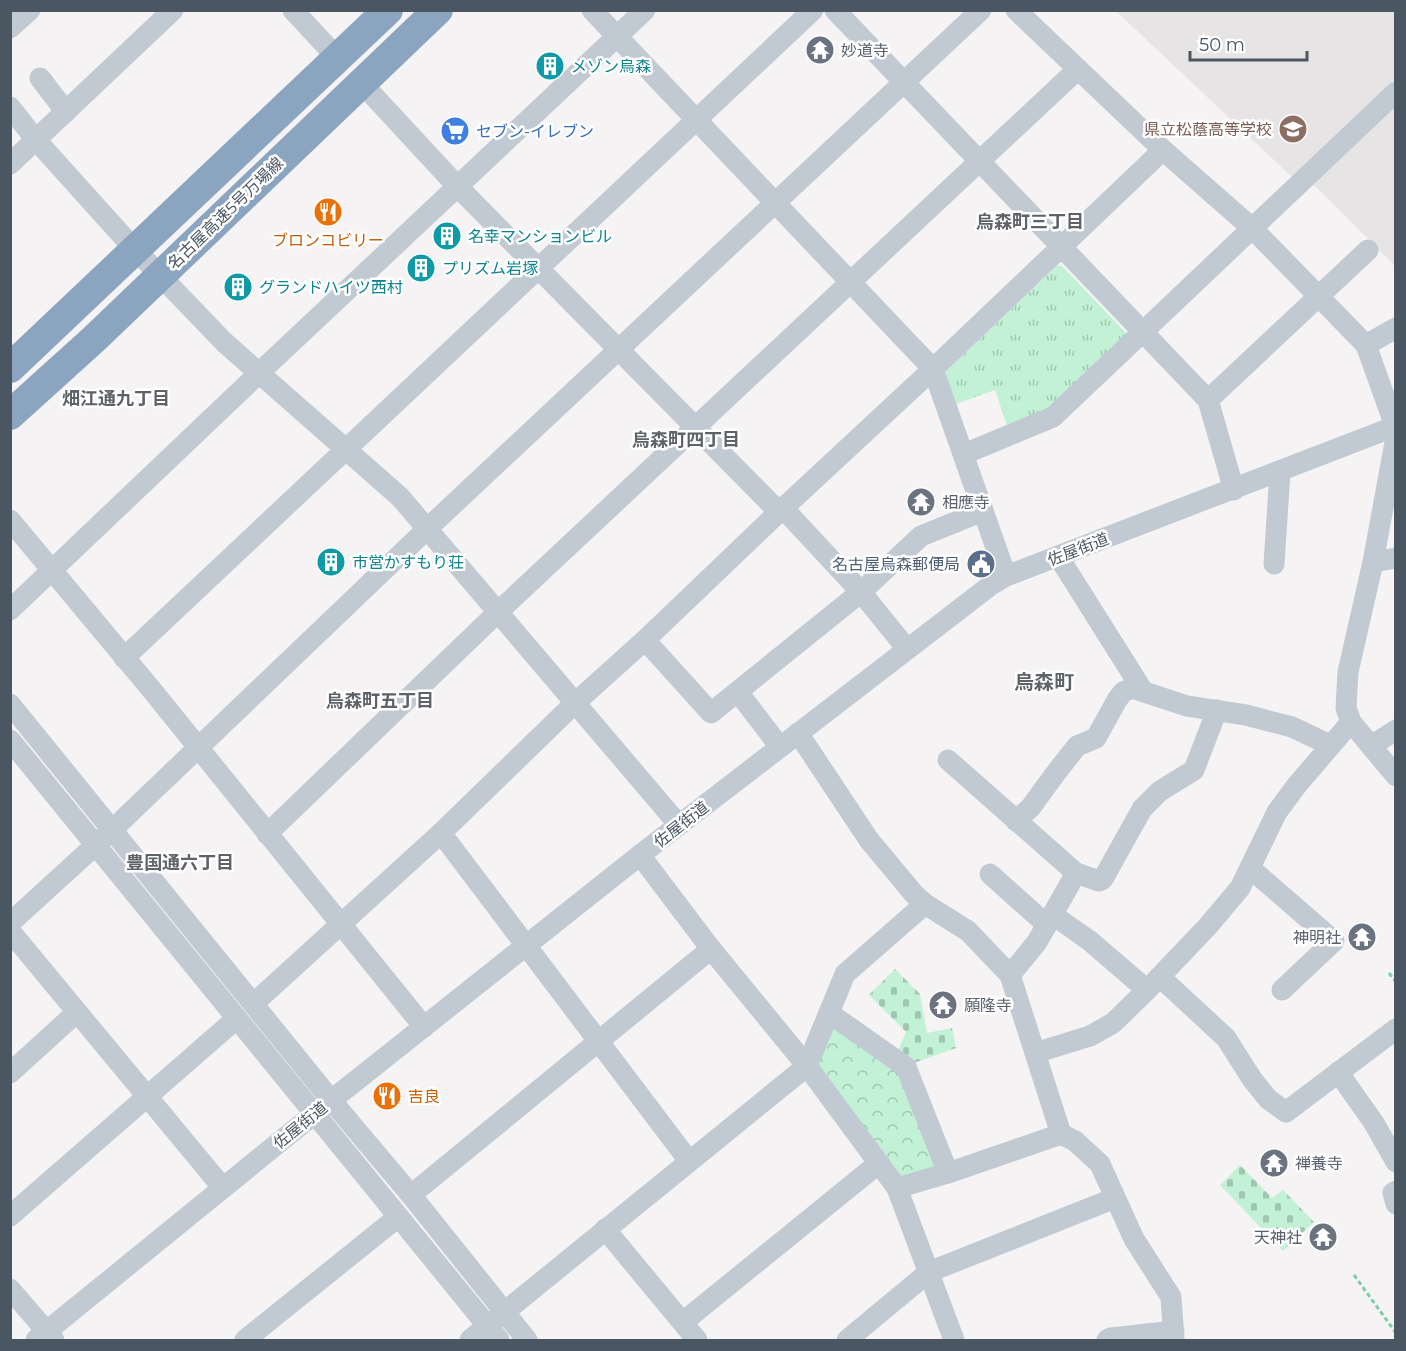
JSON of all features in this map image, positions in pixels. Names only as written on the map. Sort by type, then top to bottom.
[{"type":"highway","name":"名古屋高速5号万場線","points":[[10,368],[388,10]]},
{"type":"highway","points":[[10,390],[341,80],[411,10]]},
{"type":"highway","points":[[375,78],[388,47],[424,10]]},
{"type":"highway","name":"名古屋高速5号万場線","points":[[10,416],[375,78],[438,10]]},
{"type":"street","points":[[10,28],[30,10]]},
{"type":"street","points":[[10,164],[173,10]]},
{"type":"street","points":[[293,10],[330,50]]},
{"type":"street","points":[[592,10],[933,369],[1006,576]]},
{"type":"street","points":[[10,610],[258,374],[618,38],[645,10]]},
{"type":"street","points":[[124,658],[813,10]]},
{"type":"street","points":[[835,10],[1208,400],[1234,490]]},
{"type":"street","points":[[10,923],[95,846],[196,747],[428,528],[981,10]]},
{"type":"street","points":[[1016,10],[1163,150],[1253,229],[1366,345],[1395,426]]},
{"type":"street","points":[[267,834],[498,612],[1078,69]]},
{"type":"street","points":[[40,78],[66,112]]},
{"type":"street","points":[[375,78],[459,187],[861,592],[907,649]]},
{"type":"street","points":[[964,454],[1053,417],[1395,92]]},
{"type":"street","points":[[10,107],[36,140],[167,284],[224,342],[400,497],[679,825]]},
{"type":"street","points":[[253,1004],[441,833],[575,703],[645,640],[1163,150]]},
{"type":"street","points":[[1208,400],[1368,250]]},
{"type":"street","points":[[1366,345],[1395,328]]},
{"type":"street","name":"佐屋街道","points":[[46,1338],[322,1107],[640,855],[991,585],[1006,576],[1395,426]]},
{"type":"street","points":[[1395,438],[1373,562],[1348,672],[1346,708],[1351,722],[1395,776]]},
{"type":"street","points":[[1274,564],[1280,472]]},
{"type":"street","points":[[645,640],[711,713],[861,592],[921,536],[983,511]]},
{"type":"street","points":[[10,520],[424,1027]]},
{"type":"street","points":[[1058,556],[1143,691]]},
{"type":"street","points":[[1373,562],[1395,558]]},
{"type":"street","points":[[1016,821],[1031,807],[1077,746],[1096,738],[1117,700],[1123,692],[1132,688],[1187,706],[1246,715],[1292,727],[1330,745]]},
{"type":"street","points":[[738,692],[780,747]]},
{"type":"street","points":[[10,704],[253,1004],[398,1216],[493,1333]]},
{"type":"street","points":[[948,760],[1076,873],[1099,881],[1103,879],[1142,808],[1160,791],[1194,770],[1217,710]]},
{"type":"street","points":[[1035,1053],[1090,1036],[1113,1023],[1154,984],[1240,888],[1276,812],[1351,722]]},
{"type":"street","points":[[1371,746],[1395,730]]},
{"type":"street","points":[[798,733],[869,840],[914,894],[925,904],[968,931],[1010,975],[1061,1134]]},
{"type":"street","points":[[10,740],[236,1019],[411,1195],[527,1341]]},
{"type":"street","points":[[441,833],[690,1161]]},
{"type":"street","points":[[640,855],[711,949],[807,1066],[897,1188],[954,1341]]},
{"type":"street","points":[[1250,868],[1334,941],[1282,990]]},
{"type":"street","points":[[1010,975],[1037,942],[1076,873]]},
{"type":"street","points":[[990,874],[1050,920],[1090,941],[1154,984],[1226,1038],[1252,1079],[1268,1099],[1286,1112],[1395,1029]]},
{"type":"street","points":[[470,1341],[493,1333],[504,1312],[807,1066],[845,974],[925,904]]},
{"type":"street","points":[[10,932],[223,1188]]},
{"type":"street","points":[[411,1195],[711,949]]},
{"type":"street","points":[[829,1012],[906,1067],[948,1173]]},
{"type":"street","points":[[10,1073],[76,1013]]},
{"type":"street","points":[[10,1216],[236,1019]]},
{"type":"street","points":[[1338,1072],[1374,1123],[1395,1162]]},
{"type":"street","points":[[897,1188],[1061,1134],[1075,1141],[1100,1164],[1134,1239],[1171,1297],[1174,1336],[1111,1338],[1107,1341]]},
{"type":"street","points":[[682,1322],[879,1163]]},
{"type":"street","points":[[1395,1191],[1393,1193],[1395,1204]]},
{"type":"street","points":[[847,1341],[929,1272],[1115,1198]]},
{"type":"street","points":[[245,1341],[398,1216]]},
{"type":"street","points":[[605,1229],[698,1341]]},
{"type":"street","points":[[10,1289],[46,1338]]},
{"type":"path","points":[[1389,973],[1395,982]]},
{"type":"path","points":[[1354,1275],[1395,1333]]},
{"type":"shaded area","name":"県立松蔭高等学校","points":[[1116,11],[1395,11],[1395,80],[1293,178]]},
{"type":"shaded area","points":[[1395,103],[1395,266],[1312,183]]},
{"type":"green space","points":[[1057,266],[1062,266],[1126,333],[1126,337],[1052,409],[1008,429],[995,390],[953,405],[944,378],[947,370]]},
{"type":"green space","points":[[895,969],[920,994],[927,1033],[952,1028],[956,1048],[911,1064],[898,1051],[906,1032],[869,995]]},
{"type":"green space","points":[[834,1020],[903,1071],[941,1170],[906,1181],[897,1173],[818,1065]]},
{"type":"green space","points":[[1240,1165],[1272,1198],[1283,1190],[1314,1222],[1283,1251],[1220,1185]]},
{"type":"place","name":"妙道寺","points":[[820,50]]},
{"type":"place","name":"メゾン烏森","points":[[550,66]]},
{"type":"place","name":"県立松蔭高等学校","points":[[1293,129]]},
{"type":"place","name":"セブン-イレブン","points":[[455,131]]},
{"type":"place","name":"ブロンコビリー","points":[[328,212]]},
{"type":"place","name":"名幸マンションビル","points":[[447,236]]},
{"type":"place","name":"プリズム岩塚","points":[[421,268]]},
{"type":"place","name":"グランドハイツ西村","points":[[238,287]]},
{"type":"place","name":"相應寺","points":[[921,502]]},
{"type":"place","name":"市営かすもり荘","points":[[331,562]]},
{"type":"place","name":"名古屋烏森郵便局","points":[[981,564]]},
{"type":"place","name":"神明社","points":[[1362,937]]},
{"type":"place","name":"願隆寺","points":[[943,1005]]},
{"type":"place","name":"吉良","points":[[387,1096]]},
{"type":"place","name":"禅養寺","points":[[1274,1163]]},
{"type":"place","name":"天神社","points":[[1323,1237]]},
{"type":"district","name":"烏森町三丁目","points":[[1030,222]]},
{"type":"district","name":"畑江通九丁目","points":[[116,399]]},
{"type":"district","name":"烏森町四丁目","points":[[686,440]]},
{"type":"district","name":"烏森町","points":[[1044,682]]},
{"type":"district","name":"烏森町五丁目","points":[[380,701]]},
{"type":"district","name":"豊国通六丁目","points":[[180,863]]}]
